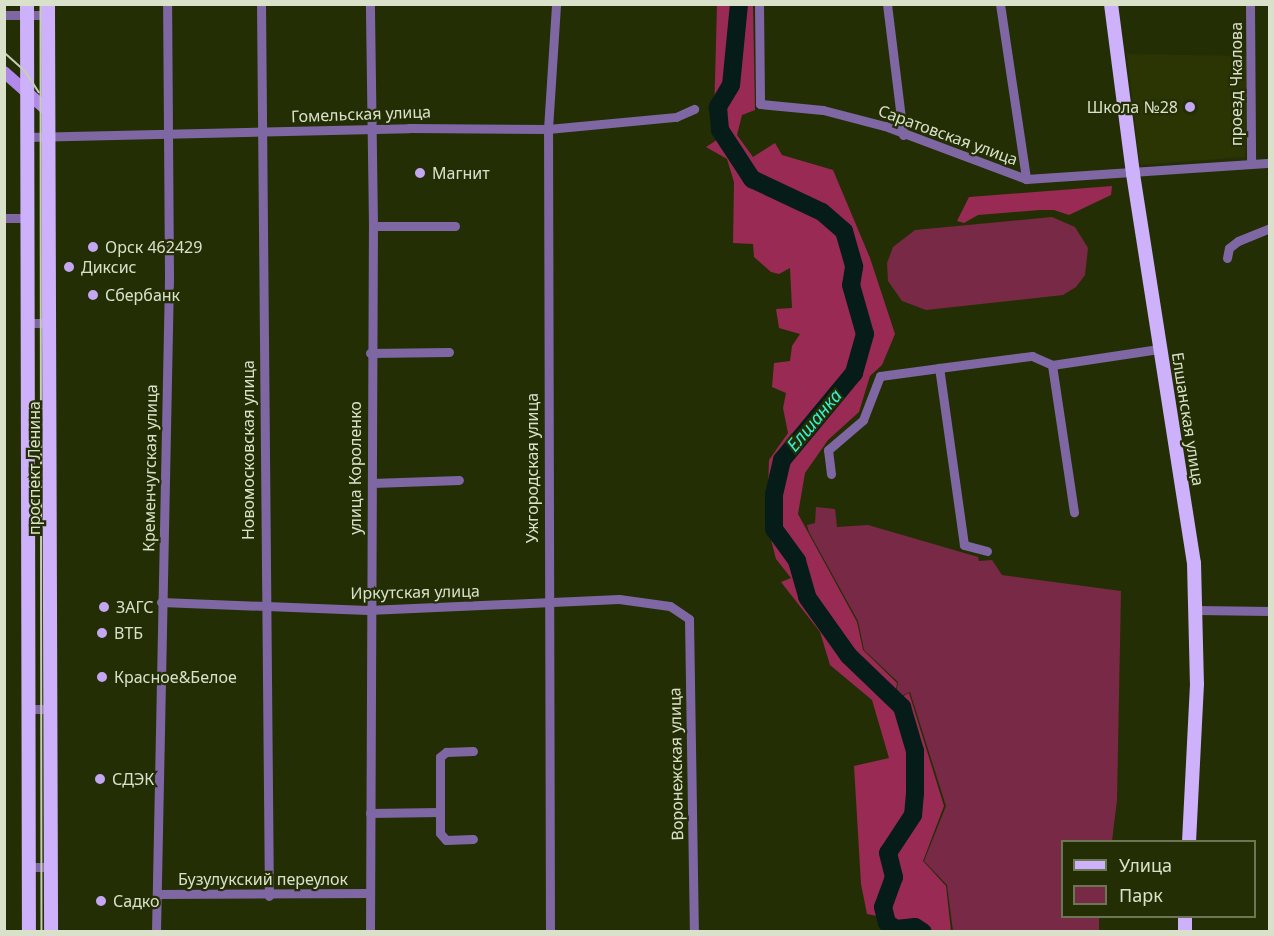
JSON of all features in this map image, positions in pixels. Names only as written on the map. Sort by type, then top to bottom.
[{"type":"main road","name":"Елшанская улица","points":[[1112,4],[1133,174],[1194,563],[1197,610],[1197,684],[1189,840]]},
{"type":"main road","name":"проспект Ленина","points":[[27,10],[29,932]]},
{"type":"main road","name":"проспект Ленина","points":[[48,10],[51,932]]},
{"type":"street","name":"Кременчугская улица","points":[[156,932],[169,276],[166,4]]},
{"type":"street","name":"Новомосковская улица","points":[[261,4],[264,605],[269,896]]},
{"type":"street","name":"улица Короленко","points":[[369,932],[368,610],[372,483],[370,353],[373,226],[369,132],[370,4]]},
{"type":"street","name":"Ужгородская улица","points":[[550,932],[547,602],[548,129],[556,4]]},
{"type":"street","name":"Саратовская улица","points":[[759,4],[760,104],[823,110],[885,126],[903,135],[1026,179],[1133,174],[1269,163]]},
{"type":"street","points":[[886,4],[903,135]]},
{"type":"street","points":[[1000,4],[1026,179]]},
{"type":"street","name":"проезд Чкалова","points":[[1250,4],[1251,163]]},
{"type":"street","points":[[4,15],[27,10],[48,10]]},
{"type":"street","points":[[4,72],[26,88],[49,112]]},
{"type":"street","name":"Гомельская улица","points":[[27,137],[369,132],[409,128],[548,129],[676,117],[694,109]]},
{"type":"street","points":[[4,218],[26,219]]},
{"type":"street","points":[[373,226],[455,226]]},
{"type":"street","points":[[1227,258],[1229,248],[1238,241],[1269,228]]},
{"type":"street","points":[[26,322],[50,323]]},
{"type":"street","points":[[831,474],[828,450],[863,420],[880,376],[1032,356],[1052,365],[1159,349]]},
{"type":"street","points":[[370,353],[448,352]]},
{"type":"street","points":[[1052,365],[1074,512]]},
{"type":"street","points":[[939,369],[964,545],[987,551]]},
{"type":"street","points":[[372,483],[459,480]]},
{"type":"street","points":[[27,522],[50,523]]},
{"type":"street","name":"Иркутская улица","points":[[161,602],[368,610],[619,599],[669,606]]},
{"type":"street","name":"Воронежская улица","points":[[669,606],[689,619],[694,932]]},
{"type":"street","points":[[1197,610],[1269,612]]},
{"type":"street","points":[[28,655],[51,656]]},
{"type":"street","points":[[29,709],[51,709]]},
{"type":"street","points":[[473,751],[446,752],[440,757],[440,833],[446,840],[473,839]]},
{"type":"street","points":[[370,813],[440,812]]},
{"type":"street","points":[[28,867],[51,867]]},
{"type":"street","name":"Бузулукский переулок","points":[[157,894],[269,896],[370,893]]},
{"type":"shaded area","points":[[717,5],[753,5],[755,110],[742,115],[737,135],[753,157],[775,143],[782,155],[833,170],[870,258],[895,334],[882,365],[870,376],[859,412],[828,440],[805,473],[798,514],[857,622],[863,650],[897,683],[894,701],[909,693],[944,806],[923,861],[946,886],[951,931],[899,931],[893,919],[867,914],[861,884],[854,766],[889,758],[872,700],[830,665],[820,632],[781,582],[791,578],[776,559],[767,524],[769,460],[788,433],[783,408],[786,393],[772,387],[774,363],[790,361],[792,346],[800,334],[779,328],[776,309],[792,308],[790,268],[779,274],[771,272],[754,257],[753,244],[733,243],[734,182],[727,159],[706,147],[723,136],[723,124],[714,117]]},
{"type":"shaded area","name":"Школа №28","points":[[1127,54],[1247,56],[1245,157],[1140,165]]},
{"type":"shaded area","points":[[1112,186],[1111,195],[1069,215],[1054,210],[1040,210],[978,215],[964,223],[957,221],[969,197]]},
{"type":"green space","points":[[1052,217],[1075,227],[1088,248],[1085,275],[1076,287],[1063,295],[926,310],[902,301],[888,281],[887,263],[893,247],[915,230]]},
{"type":"green space","points":[[816,507],[835,509],[837,527],[868,525],[978,557],[979,561],[992,560],[1002,575],[1121,591],[1117,800],[1112,840],[1061,840],[1061,918],[1099,918],[1099,931],[953,931],[947,885],[924,861],[946,806],[910,692],[895,699],[898,682],[864,650],[858,621],[809,532],[807,525],[815,523]]},
{"type":"waterway","name":"Елшанка","points":[[739,4],[731,85],[718,107],[720,130],[752,179],[822,212],[844,231],[854,267],[851,285],[865,334],[854,373],[782,460],[774,494],[774,529],[797,561],[807,597],[849,656],[902,707],[915,751],[913,815],[888,853],[894,877],[883,907],[887,923],[896,929],[915,927],[923,932]]},
{"type":"tram line","points":[[41,4],[42,932]]},
{"type":"tram line","points":[[4,52],[26,72],[39,92]]},
{"type":"place","name":"Школа №28","points":[[1190,107]]},
{"type":"place","name":"Магнит","points":[[420,173]]},
{"type":"place","name":"Орск 462429","points":[[93,247]]},
{"type":"place","name":"Диксис","points":[[69,267]]},
{"type":"place","name":"Сбербанк","points":[[93,295]]},
{"type":"place","name":"ЗАГС","points":[[104,607]]},
{"type":"place","name":"ВТБ","points":[[102,633]]},
{"type":"place","name":"Красное&Белое","points":[[102,677]]},
{"type":"place","name":"СДЭК","points":[[100,779]]},
{"type":"place","name":"Садко","points":[[101,901]]}]
